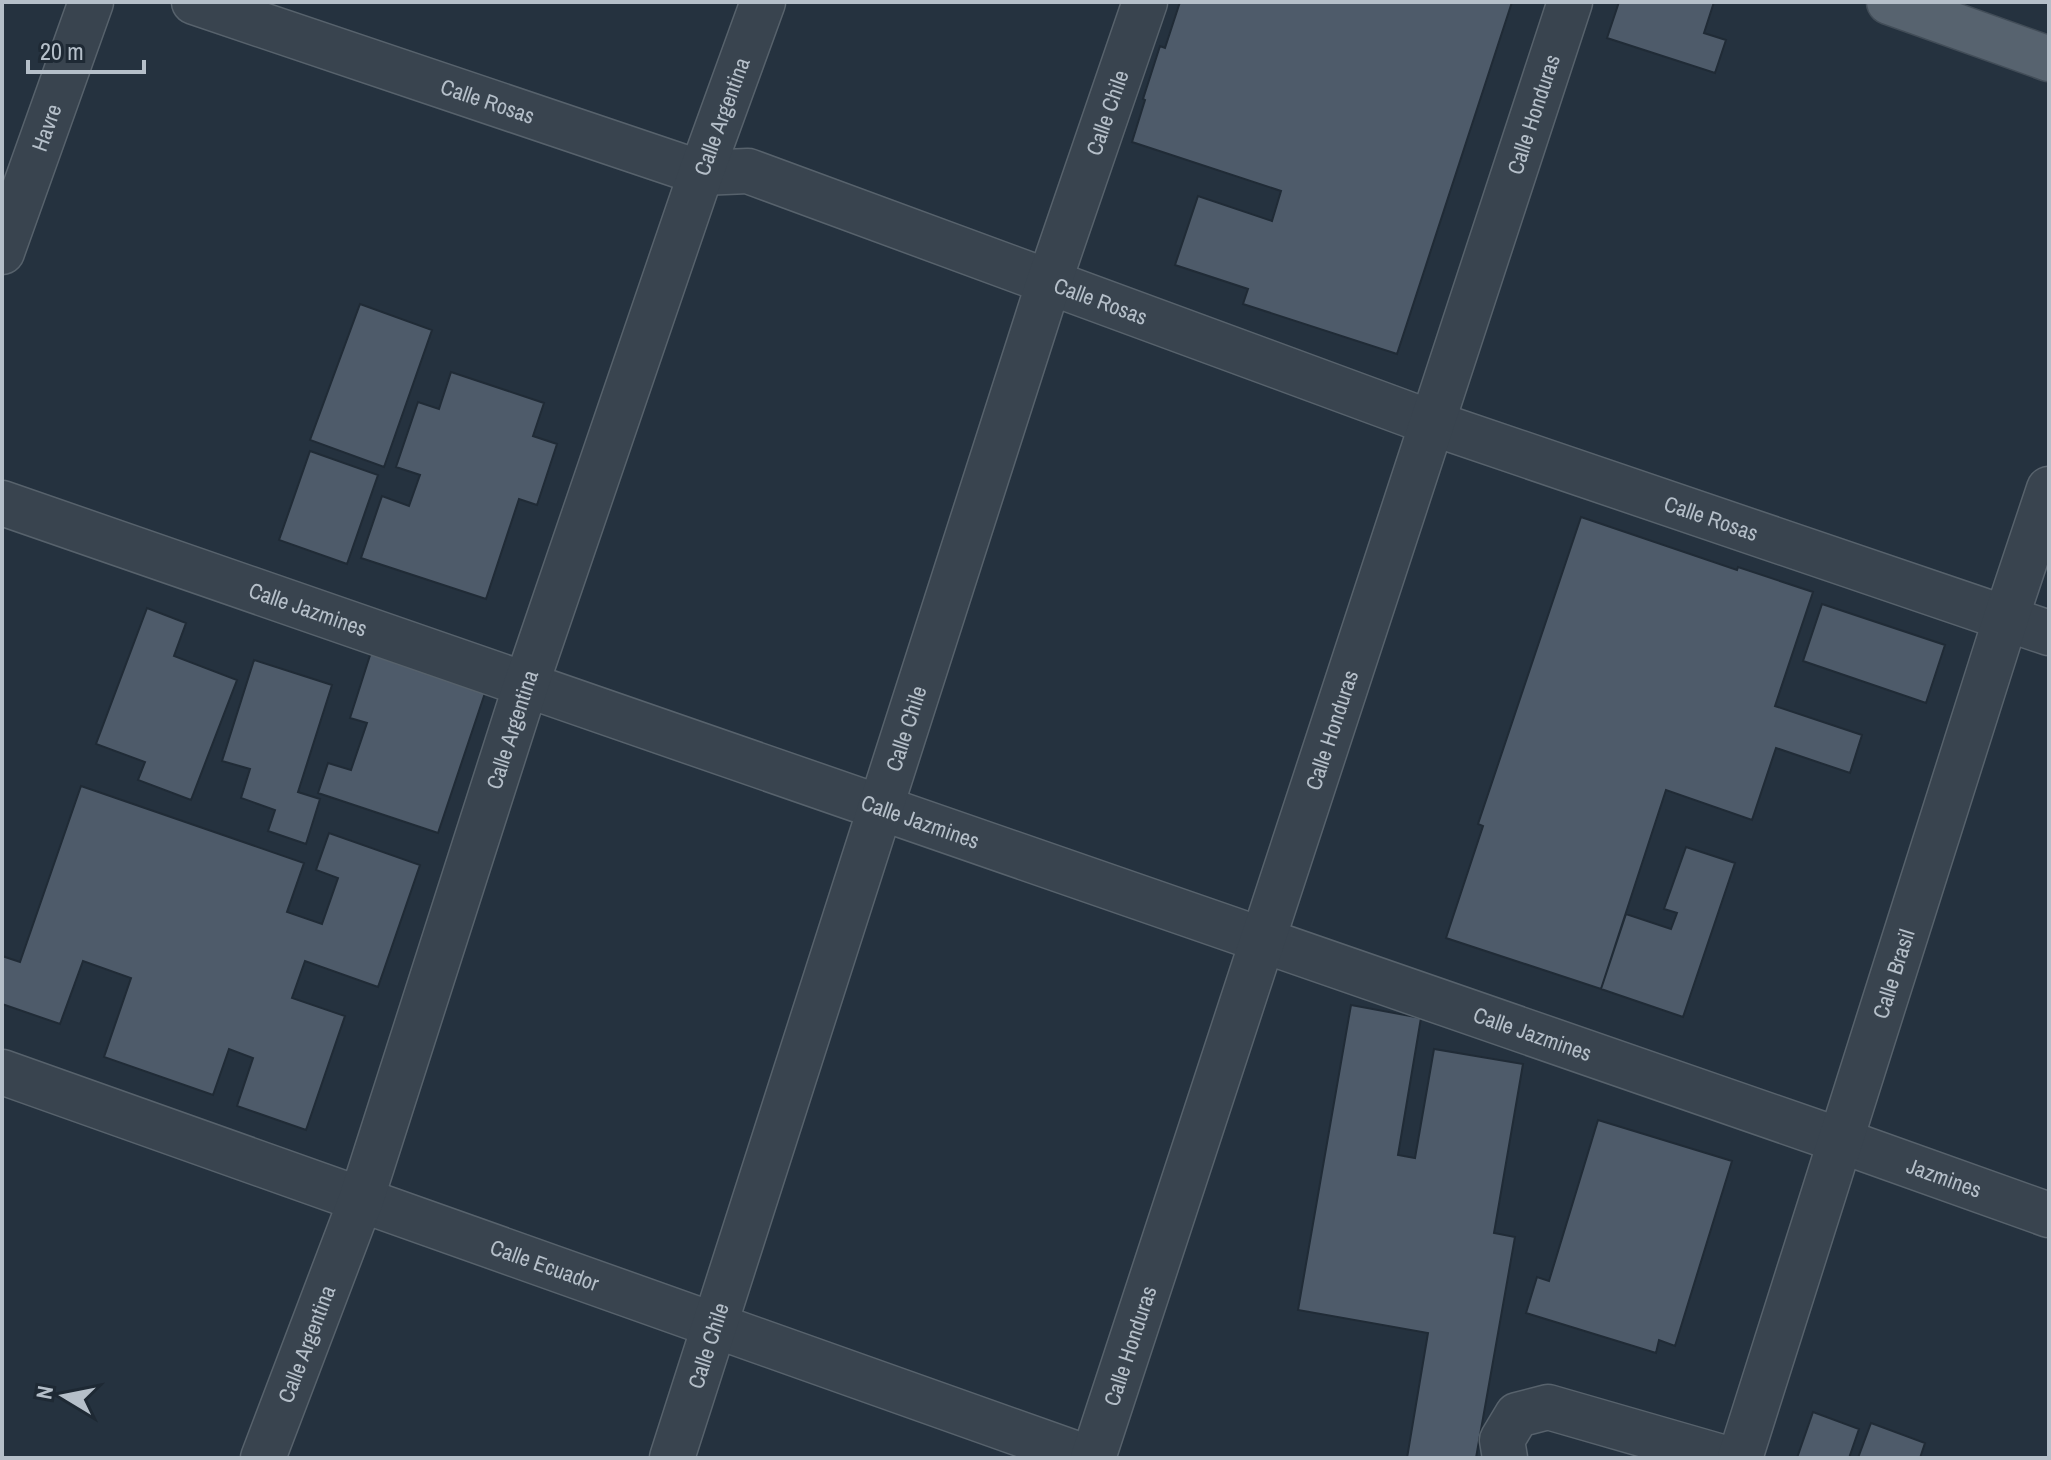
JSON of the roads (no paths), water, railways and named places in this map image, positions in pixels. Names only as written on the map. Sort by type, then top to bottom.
[{"type":"main road","points":[[1889,2],[2049,59]]},
{"type":"street","name":"Havre","points":[[2,252],[91,2]]},
{"type":"street","name":"Calle Rosas","points":[[194,2],[701,173],[748,171],[1432,423],[2049,633]]},
{"type":"street","name":"Calle Argentina","points":[[263,1458],[361,1200],[526,685],[701,173],[763,2]]},
{"type":"street","name":"Calle Chile","points":[[672,1458],[1049,282],[1145,2]]},
{"type":"street","name":"Calle Honduras","points":[[1091,1458],[1570,2]]},
{"type":"street","name":"Calle Brasil","points":[[1740,1458],[2049,489]]},
{"type":"street","name":"Calle Jazmines","points":[[2,503],[1839,1140]]},
{"type":"street","name":"Calle Ecuador","points":[[2,1072],[1091,1458]]},
{"type":"street","name":"Jazmines","points":[[1839,1140],[2049,1215]]},
{"type":"street","points":[[1505,1458],[1502,1440],[1517,1415],[1548,1407],[1725,1458]]}]
